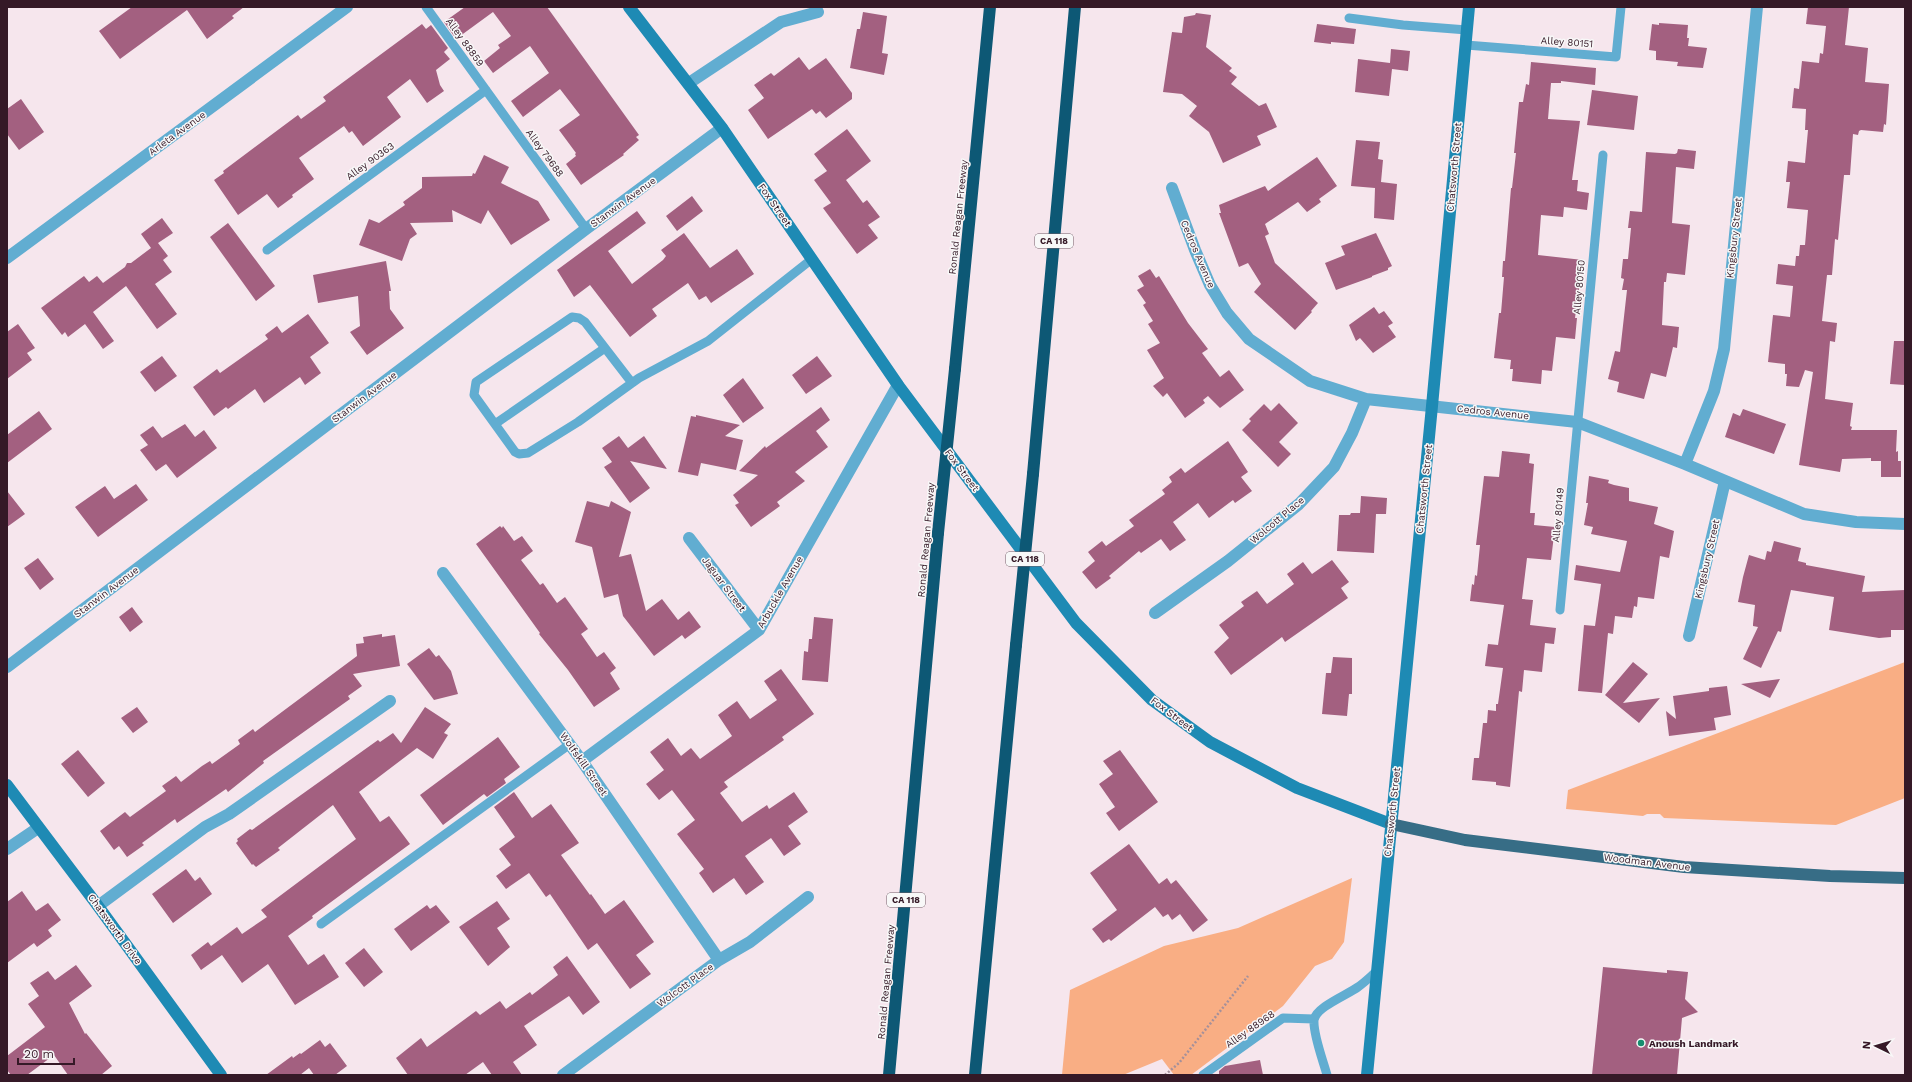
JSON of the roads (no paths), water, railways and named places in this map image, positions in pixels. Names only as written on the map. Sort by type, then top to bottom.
[{"type":"highway","name":"Ronald Reagan Freeway","points":[[889,1075],[938,533],[990,7]]},
{"type":"highway","name":"CA 118","points":[[975,1075],[1033,474],[1075,7]]},
{"type":"main road","name":"Fox Street","points":[[629,7],[689,83],[722,128],[898,385],[1076,623],[1152,700],[1210,742],[1291,784],[1391,824]]},
{"type":"main road","name":"Chatsworth Street","points":[[1367,1075],[1469,7]]},
{"type":"main road","name":"Chatsworth Drive","points":[[7,785],[98,906],[221,1075]]},
{"type":"main road","name":"Woodman Avenue","points":[[1391,824],[1465,840],[1684,867],[1830,876],[1905,878]]},
{"type":"street","name":"Arleta Avenue","points":[[7,258],[347,7]]},
{"type":"street","name":"Kingsbury Street","points":[[1685,464],[1714,391],[1724,349],[1757,7]]},
{"type":"street","points":[[689,83],[781,22],[818,12]]},
{"type":"street","name":"Stanwin Avenue","points":[[7,667],[586,229],[722,128]]},
{"type":"street","name":"Cedros Avenue","points":[[1172,188],[1210,285],[1227,313],[1249,339],[1310,381],[1366,399],[1577,422],[1685,464],[1804,514],[1856,522],[1905,524]]},
{"type":"street","name":"Arbuckle Avenue","points":[[582,760],[759,630],[898,385]]},
{"type":"street","name":"Wolcott Place","points":[[1155,613],[1228,560],[1299,504],[1334,467],[1352,433],[1366,399]]},
{"type":"street","name":"Kingsbury Street","points":[[1689,636],[1725,482]]},
{"type":"street","name":"Jaguar Street","points":[[689,538],[759,630]]},
{"type":"street","name":"Wolfskill Street","points":[[444,573],[582,760],[719,960]]},
{"type":"street","points":[[98,906],[205,827],[229,814],[390,701]]},
{"type":"street","points":[[7,849],[38,828]]},
{"type":"street","name":"Wolcott Place","points":[[564,1075],[719,960],[750,942],[808,897]]},
{"type":"lane","name":"Alley 88859","points":[[426,7],[486,90]]},
{"type":"lane","name":"Alley 80151","points":[[1466,46],[1616,57],[1620,7]]},
{"type":"lane","points":[[1349,18],[1403,25],[1467,30]]},
{"type":"lane","name":"Alley 79688","points":[[486,90],[586,229]]},
{"type":"lane","name":"Alley 90363","points":[[267,250],[486,90]]},
{"type":"lane","name":"Alley 80150","points":[[1577,422],[1603,155]]},
{"type":"lane","points":[[632,383],[585,322],[579,318],[572,317],[476,382],[474,395],[515,452],[519,454],[528,453],[578,422],[632,383],[708,341],[812,259]]},
{"type":"lane","points":[[495,424],[605,348]]},
{"type":"lane","name":"Alley 80149","points":[[1560,610],[1577,422]]},
{"type":"lane","points":[[320,924],[570,744]]},
{"type":"lane","points":[[1327,1075],[1314,1019],[1322,1008],[1359,987],[1377,971]]},
{"type":"lane","name":"Alley 88968","points":[[1203,1075],[1283,1018],[1314,1019]]},
{"type":"place","name":"Anoush Landmark","points":[[1641,1043]]}]
